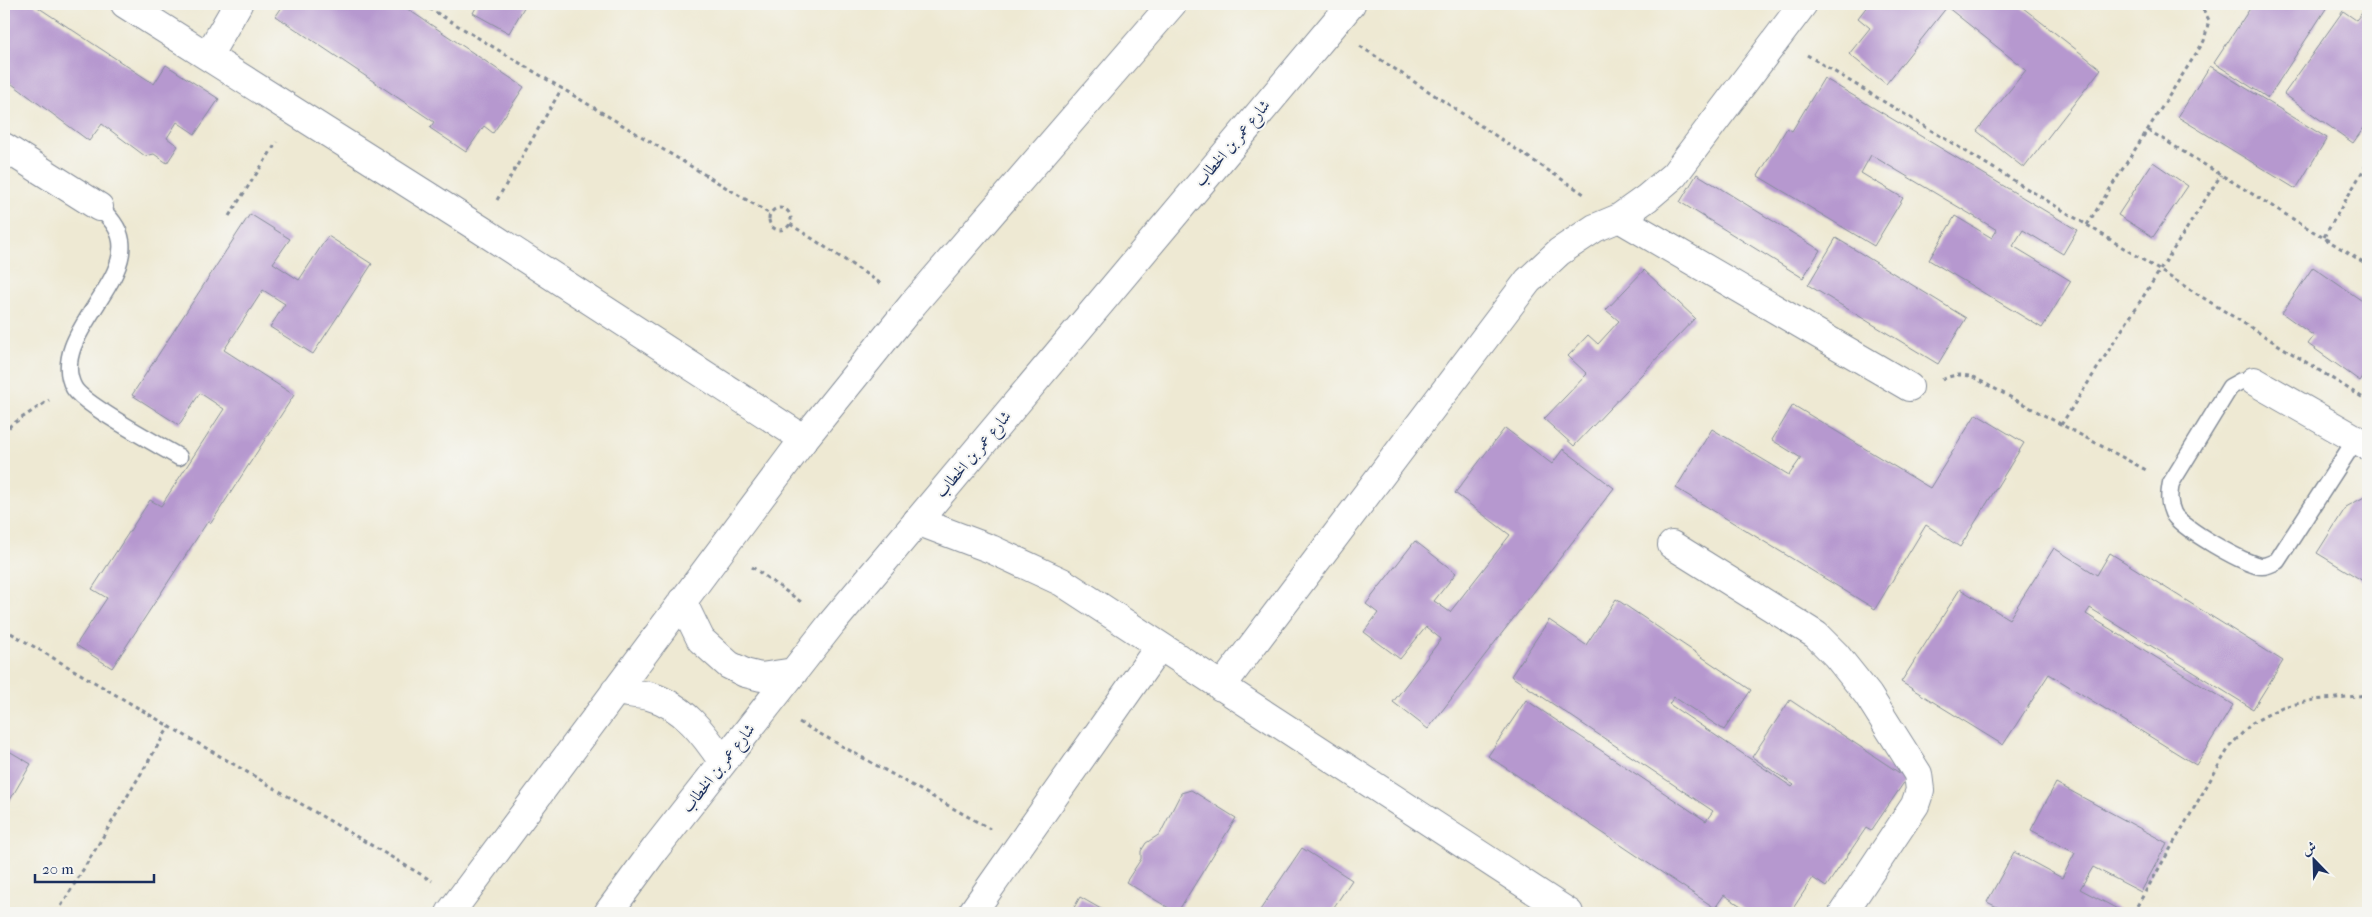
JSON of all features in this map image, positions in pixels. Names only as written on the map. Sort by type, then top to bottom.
[{"type":"street","points":[[125,4],[480,229],[804,439]]},
{"type":"street","points":[[208,56],[238,4]]},
{"type":"street","points":[[455,905],[804,439],[913,304],[1172,4]]},
{"type":"street","name":"شارع عمر بن الخطاب","points":[[608,913],[722,762],[832,623],[1330,26],[1351,4]]},
{"type":"street","points":[[1221,687],[1528,281],[1559,252],[1595,228],[1619,218],[1647,198],[1674,174],[1803,4]]},
{"type":"street","points":[[4,147],[100,206]]},
{"type":"street","points":[[1619,218],[1909,387]]},
{"type":"street","points":[[2254,381],[2362,443]]},
{"type":"street","points":[[917,521],[991,549],[1062,582],[1569,913]]},
{"type":"street","points":[[1672,545],[1816,635],[1868,695],[1918,774],[1920,790],[1915,805],[1843,913]]},
{"type":"street","points":[[682,601],[701,640],[729,665],[745,673],[761,677],[794,672]]},
{"type":"street","points":[[972,913],[1018,844],[1159,647]]},
{"type":"street","points":[[615,691],[651,696],[673,707],[703,732],[722,762]]},
{"type":"lane","points":[[100,206],[114,222],[121,242],[120,263],[69,354],[68,372],[75,389],[87,402],[179,457]]},
{"type":"lane","points":[[2254,381],[2241,381],[2230,387],[2171,483],[2168,499],[2173,515],[2186,527],[2246,562],[2262,566],[2277,562],[2362,443]]},
{"type":"path","points":[[422,4],[770,214]]},
{"type":"path","points":[[2087,225],[2204,41],[2210,20],[2200,4]]},
{"type":"path","points":[[1330,26],[1619,218]]},
{"type":"path","points":[[1778,38],[2087,225],[2368,401]]},
{"type":"path","points":[[480,229],[562,88]]},
{"type":"path","points":[[229,216],[297,112]]},
{"type":"path","points":[[2148,130],[2368,265]]},
{"type":"path","points":[[2324,237],[2368,162]]},
{"type":"path","points":[[2062,425],[2221,174]]},
{"type":"path","points":[[774,209],[785,209],[791,218],[790,224],[784,229],[775,229],[769,223],[770,214],[774,209]]},
{"type":"path","points":[[790,224],[913,304]]},
{"type":"path","points":[[1909,387],[1931,386],[1950,376],[1962,374],[1973,377],[2171,483]]},
{"type":"path","points":[[4,434],[11,425],[41,404],[75,389]]},
{"type":"path","points":[[723,546],[832,623]]},
{"type":"path","points":[[4,629],[455,905]]},
{"type":"path","points":[[2132,913],[2230,746],[2252,723],[2282,707],[2314,700],[2368,695]]},
{"type":"path","points":[[768,705],[1018,844]]},
{"type":"path","points":[[57,913],[168,728]]},
{"type":"building","points":[[4,4],[33,4],[154,84],[166,65],[219,99],[195,134],[177,122],[167,138],[178,146],[167,163],[154,154],[145,156],[102,124],[89,141],[4,78]]},
{"type":"building","points":[[284,4],[400,4],[524,87],[493,133],[484,126],[466,152],[430,128],[434,122],[276,16]]},
{"type":"building","points":[[478,4],[526,4],[509,33],[473,13]]},
{"type":"building","points":[[1869,4],[2018,4],[2101,69],[2024,168],[1977,131],[2026,70],[1947,7],[1886,84],[1849,54],[1870,28],[1858,18]]},
{"type":"building","points":[[2253,4],[2329,4],[2268,98],[2214,63]]},
{"type":"building","points":[[2368,6],[2368,122],[2353,143],[2284,94],[2343,11],[2356,20]]},
{"type":"building","points":[[2210,66],[2327,138],[2296,189],[2178,117]]},
{"type":"building","points":[[1824,78],[2077,230],[2063,254],[2023,230],[2013,246],[2071,281],[2042,328],[1929,260],[1955,216],[1992,238],[1997,230],[1871,155],[1861,173],[1903,198],[1874,246],[1758,176],[1787,128],[1792,131]]},
{"type":"building","points":[[2153,162],[2188,186],[2153,237],[2118,215]]},
{"type":"building","points":[[1697,174],[1820,250],[1803,278],[1680,202]]},
{"type":"building","points":[[250,214],[290,239],[273,263],[299,280],[328,236],[372,264],[313,354],[270,327],[285,304],[263,290],[224,350],[294,395],[211,523],[208,521],[112,668],[76,645],[107,598],[92,589],[150,500],[161,506],[224,409],[200,393],[179,425],[132,395]]},
{"type":"building","points":[[1836,238],[1966,318],[1938,364],[1808,285]]},
{"type":"building","points":[[2313,267],[2368,305],[2368,369],[2360,381],[2308,344],[2314,336],[2282,313]]},
{"type":"building","points":[[1644,270],[1695,318],[1574,446],[1544,419],[1587,374],[1568,356],[1588,335],[1598,344],[1619,321],[1606,310]]},
{"type":"building","points":[[1793,405],[1930,488],[1976,414],[2024,443],[1960,547],[1926,525],[1875,609],[1676,488],[1712,429],[1789,475],[1801,458],[1772,440]]},
{"type":"building","points":[[1505,428],[1552,464],[1563,449],[1614,488],[1428,729],[1393,702],[1441,639],[1426,627],[1400,659],[1364,632],[1378,613],[1366,604],[1415,541],[1456,573],[1434,601],[1450,612],[1510,535],[1455,493]]},
{"type":"building","points":[[2368,495],[2368,584],[2317,553],[2346,507]]},
{"type":"building","points":[[2054,548],[2097,575],[2110,553],[2283,661],[2253,709],[2090,608],[2086,614],[2233,705],[2196,765],[2049,674],[2003,745],[1901,682],[1960,589],[2009,619]]},
{"type":"building","points":[[1616,599],[1751,690],[1724,730],[1674,697],[1669,704],[1792,787],[1794,785],[1752,757],[1790,700],[1907,778],[1871,831],[1866,828],[1826,887],[1813,878],[1790,913],[1752,913],[1724,895],[1715,908],[1488,756],[1526,700],[1706,821],[1713,811],[1511,676],[1549,620],[1586,645]]},
{"type":"building","points":[[4,748],[31,764],[6,807],[4,805]]},
{"type":"building","points":[[2056,783],[2167,843],[2141,892],[2093,867],[2080,889],[2125,913],[2009,913],[1987,902],[2014,852],[2062,878],[2075,853],[2031,830]]},
{"type":"building","points":[[1191,790],[1236,818],[1177,913],[1126,882],[1141,859],[1141,851],[1146,843],[1160,834],[1181,793]]},
{"type":"building","points":[[1302,848],[1352,880],[1330,913],[1258,913]]},
{"type":"building","points":[[1080,897],[1108,913],[1071,913]]}]
